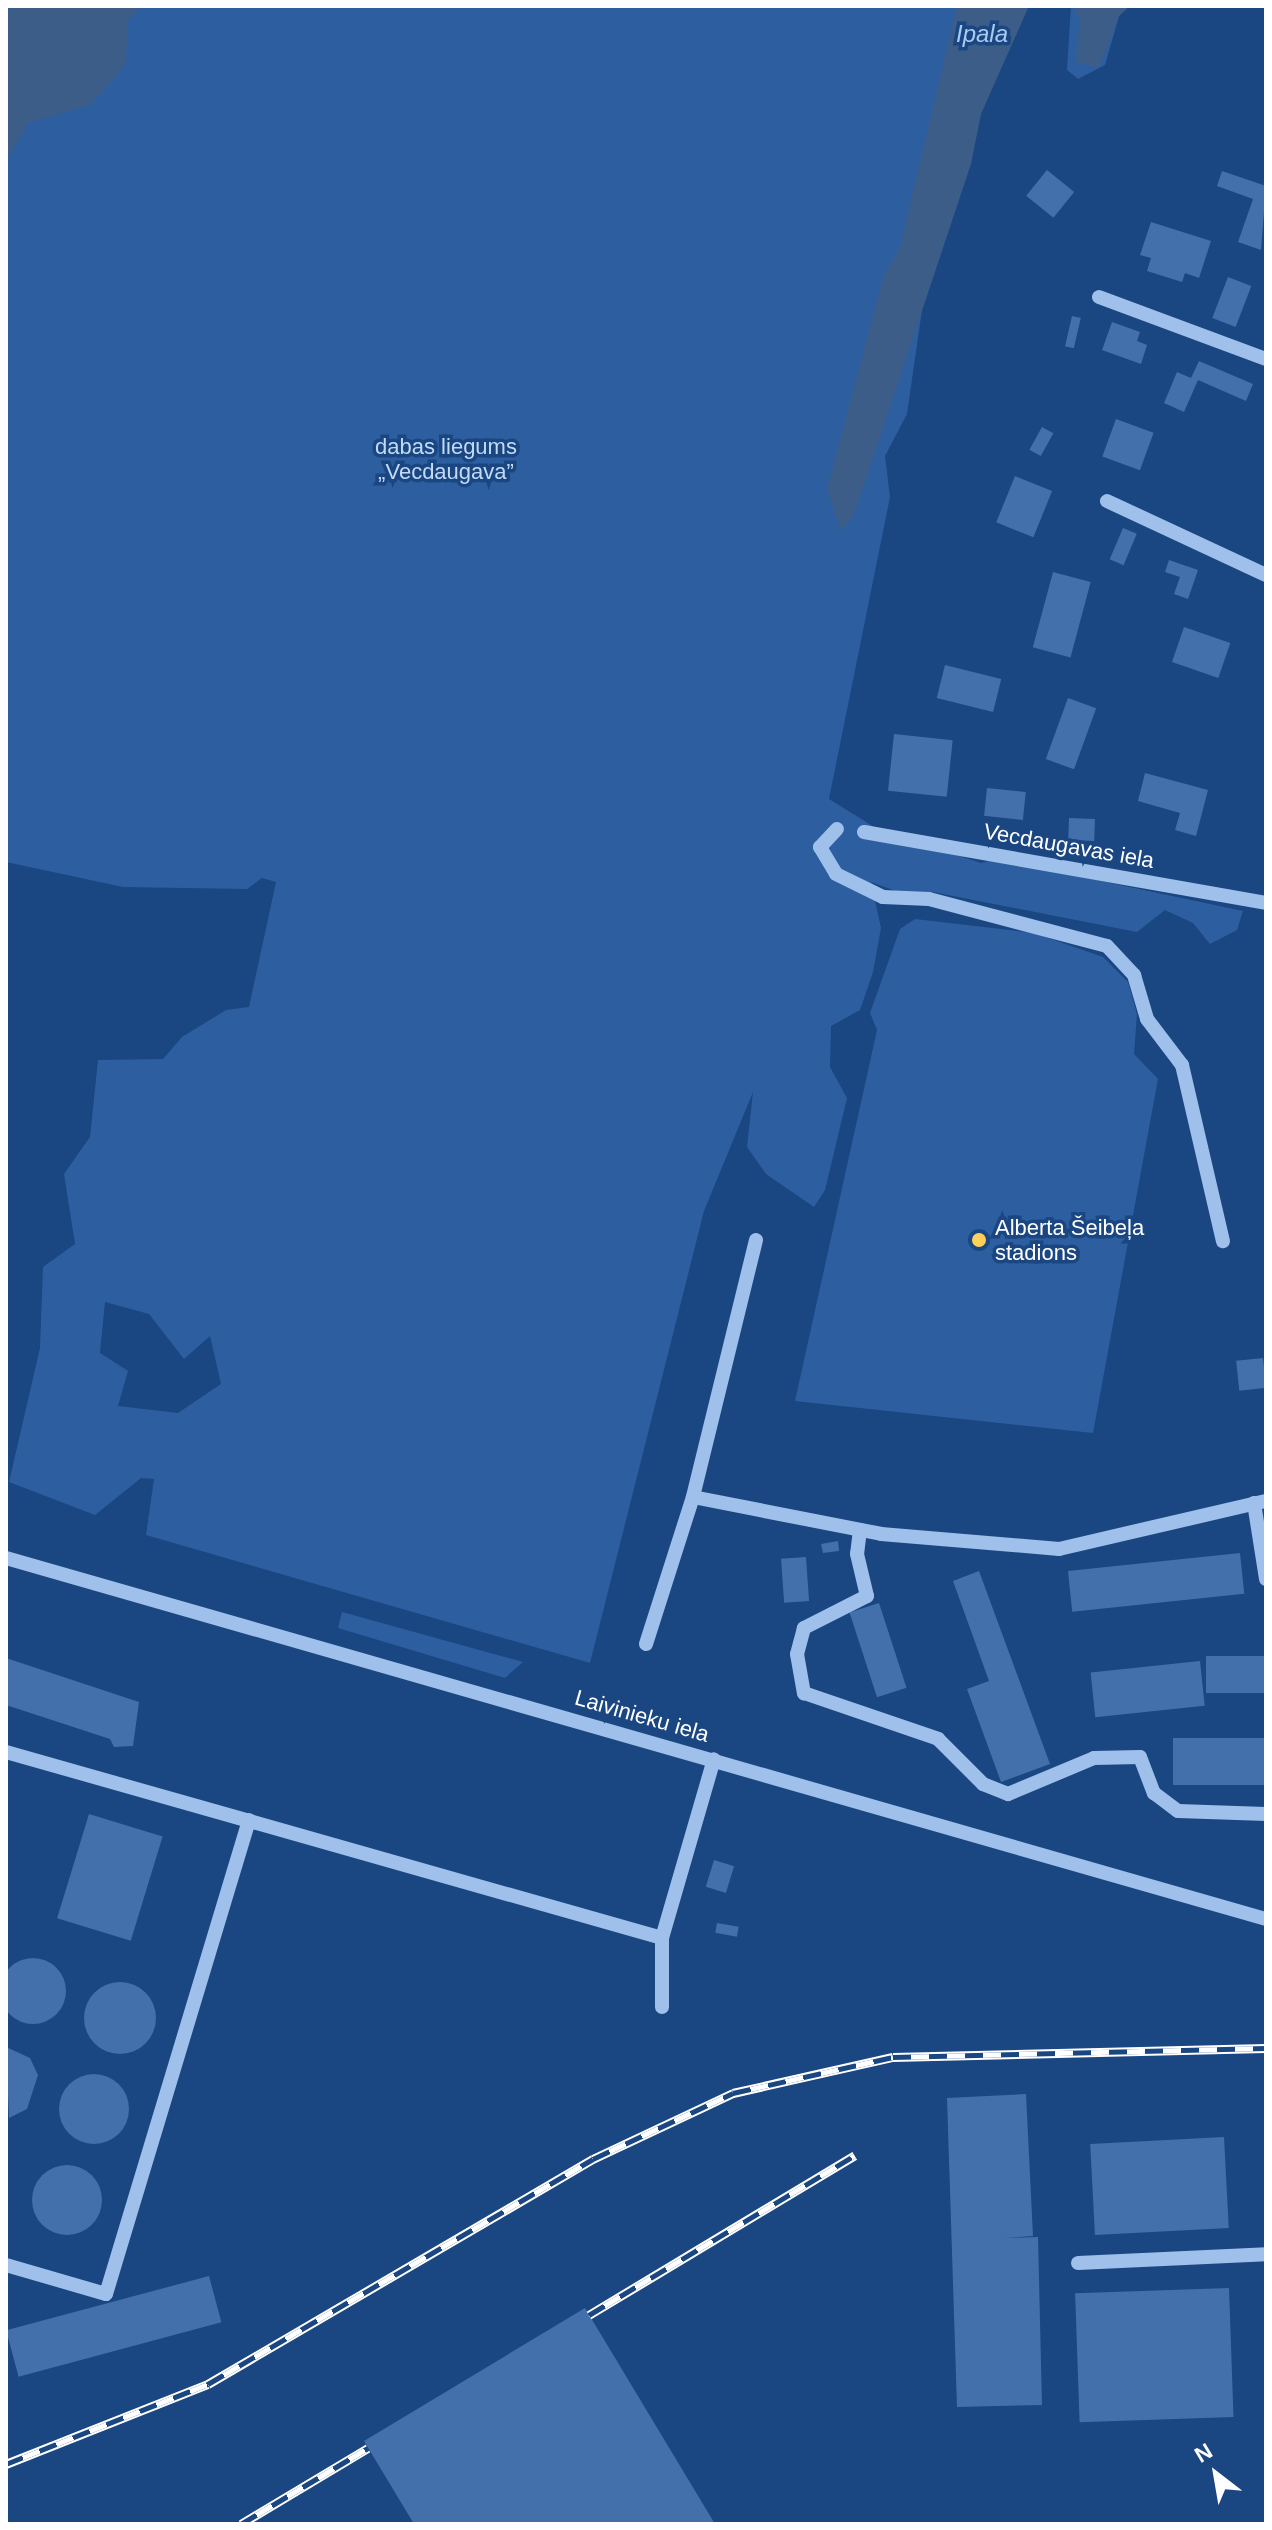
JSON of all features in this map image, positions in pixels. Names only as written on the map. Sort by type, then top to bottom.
[{"type":"street","points":[[1099,297],[1266,359]]},
{"type":"street","points":[[1107,501],[1266,575]]},
{"type":"street","points":[[837,829],[820,847],[836,874],[883,897],[929,899],[1050,928],[1116,956],[1134,975],[1147,1019],[1182,1065],[1223,1241]]},
{"type":"street","name":"Vecdaugavas iela","points":[[864,832],[1266,903]]},
{"type":"street","points":[[646,1644],[693,1497],[756,1240]]},
{"type":"street","points":[[693,1497],[860,1530],[1059,1549],[1260,1502],[1266,1579]]},
{"type":"street","points":[[860,1530],[857,1554],[867,1596],[804,1628],[797,1654],[804,1693],[938,1739],[983,1784],[1008,1794],[1094,1758],[1140,1757],[1154,1793],[1178,1811],[1266,1814]]},
{"type":"street","name":"Laivinieku iela","points":[[6,1558],[1266,1919]]},
{"type":"street","points":[[6,1752],[662,1938]]},
{"type":"street","points":[[662,2007],[662,1938],[714,1759]]},
{"type":"street","points":[[6,2265],[106,2294],[249,1820]]},
{"type":"street","points":[[1078,2263],[1266,2254]]},
{"type":"green space","name":"dabas liegums „Vecdaugava”","points":[[6,6],[1015,6],[935,220],[907,414],[885,456],[890,497],[829,799],[879,830],[981,863],[997,859],[1243,911],[1237,930],[1210,944],[1193,923],[1165,910],[1137,932],[933,892],[907,895],[871,882],[881,928],[873,972],[860,1010],[831,1026],[830,1067],[847,1098],[825,1190],[814,1207],[766,1174],[747,1147],[753,1092],[704,1211],[590,1663],[146,1535],[154,1479],[141,1478],[95,1515],[9,1482],[40,1348],[43,1267],[75,1244],[64,1174],[90,1137],[98,1060],[163,1059],[182,1037],[226,1010],[249,1007],[276,882],[262,878],[247,889],[123,887],[6,862]],"holes":[[[105,1302],[149,1314],[184,1359],[210,1336],[221,1384],[178,1413],[118,1406],[128,1371],[100,1353]]]},
{"type":"green space","points":[[1071,6],[1122,6],[1105,65],[1078,79],[1067,70]]},
{"type":"green space","name":"Alberta Šeibeļa stadions","points":[[915,919],[1034,933],[1103,957],[1128,982],[1137,1014],[1134,1054],[1158,1079],[1093,1433],[795,1401],[877,1030],[870,1013],[900,929]]},
{"type":"green space","points":[[342,1612],[523,1662],[505,1678],[338,1628]]},
{"type":"water","points":[[6,6],[142,6],[128,20],[126,63],[117,75],[90,105],[28,123],[6,162]]},
{"type":"water","name":"Ipala","points":[[957,6],[1029,6],[981,114],[971,164],[855,512],[841,531],[827,489],[883,278],[900,247]]},
{"type":"water","points":[[1073,6],[1130,6],[1119,16],[1099,68],[1076,62],[1080,19]]},
{"type":"building","points":[[1047,170],[1074,192],[1053,218],[1026,196]]},
{"type":"building","points":[[1222,171],[1266,186],[1261,250],[1238,242],[1253,199],[1217,186]]},
{"type":"building","points":[[1151,222],[1211,241],[1199,278],[1185,273],[1182,282],[1147,271],[1151,258],[1140,255]]},
{"type":"building","points":[[1228,277],[1251,286],[1236,327],[1212,318]]},
{"type":"building","points":[[1072,316],[1081,318],[1074,348],[1065,346]]},
{"type":"building","points":[[1112,322],[1140,332],[1137,341],[1147,345],[1141,364],[1102,350]]},
{"type":"building","points":[[1199,361],[1253,384],[1246,401],[1198,380],[1184,412],[1164,403],[1177,372],[1191,378]]},
{"type":"building","points":[[1116,419],[1154,433],[1140,470],[1102,457]]},
{"type":"building","points":[[1042,427],[1053,433],[1041,456],[1029,450]]},
{"type":"building","points":[[1015,476],[1052,491],[1033,537],[996,522]]},
{"type":"building","points":[[1123,528],[1137,534],[1124,565],[1110,559]]},
{"type":"building","points":[[1169,560],[1198,570],[1188,599],[1174,594],[1180,577],[1165,572]]},
{"type":"building","points":[[1053,572],[1091,582],[1070,657],[1033,647]]},
{"type":"building","points":[[1184,627],[1230,643],[1218,678],[1172,662]]},
{"type":"building","points":[[945,665],[1001,679],[993,712],[937,698]]},
{"type":"building","points":[[1068,698],[1096,708],[1074,769],[1046,759]]},
{"type":"building","points":[[894,734],[953,740],[947,797],[888,791]]},
{"type":"building","points":[[1145,773],[1208,790],[1196,836],[1175,830],[1180,813],[1138,801]]},
{"type":"building","points":[[987,788],[1026,792],[1023,820],[984,816]]},
{"type":"building","points":[[1069,818],[1095,819],[1094,841],[1068,840]]},
{"type":"building","points":[[1263,1358],[1266,1388],[1239,1391],[1236,1361]]},
{"type":"building","points":[[838,1541],[839,1551],[823,1553],[821,1544]]},
{"type":"building","points":[[1240,1553],[1244,1594],[1072,1612],[1068,1571]]},
{"type":"building","points":[[806,1557],[809,1601],[784,1603],[781,1559]]},
{"type":"building","points":[[979,1571],[1050,1764],[1001,1782],[967,1689],[989,1681],[953,1581]]},
{"type":"building","points":[[879,1603],[907,1688],[877,1697],[850,1613]]},
{"type":"building","points":[[1206,1656],[1266,1656],[1266,1693],[1206,1693]]},
{"type":"building","points":[[6,1658],[139,1702],[133,1746],[114,1747],[110,1739],[6,1705]]},
{"type":"building","points":[[1200,1661],[1205,1706],[1095,1717],[1091,1672]]},
{"type":"building","points":[[1173,1738],[1266,1738],[1266,1785],[1173,1785]]},
{"type":"building","points":[[89,1814],[163,1837],[131,1941],[57,1918]]},
{"type":"building","points":[[714,1860],[734,1866],[726,1893],[706,1887]]},
{"type":"building","points":[[717,1923],[739,1927],[737,1937],[715,1933]]},
{"type":"building","points":[[39,1958],[57,1967],[64,1978],[64,2004],[57,2015],[46,2022],[27,2024],[9,2015],[2,2004],[0,1985],[9,1967],[20,1960]]},
{"type":"building","points":[[120,1982],[140,1988],[150,1998],[156,2018],[150,2038],[140,2048],[120,2054],[100,2048],[90,2038],[84,2018],[90,1998],[100,1988]]},
{"type":"building","points":[[6,2047],[30,2058],[38,2075],[27,2109],[9,2118]]},
{"type":"building","points":[[87,2074],[101,2074],[123,2089],[129,2109],[127,2122],[119,2134],[101,2144],[87,2144],[65,2129],[59,2116],[59,2102],[74,2080]]},
{"type":"building","points":[[1026,2094],[1033,2236],[1003,2238],[1038,2237],[1042,2405],[957,2407],[947,2098]]},
{"type":"building","points":[[1224,2137],[1229,2228],[1095,2235],[1090,2144]]},
{"type":"building","points":[[74,2165],[96,2180],[102,2200],[100,2214],[92,2225],[81,2233],[60,2235],[42,2225],[34,2214],[32,2193],[42,2175],[53,2167]]},
{"type":"building","points":[[209,2276],[221,2322],[19,2377],[6,2330]]},
{"type":"building","points":[[1229,2288],[1234,2417],[1080,2422],[1075,2293]]},
{"type":"building","points":[[585,2308],[715,2524],[414,2524],[364,2441]]},
{"type":"railway","points":[[6,2464],[208,2384],[593,2159],[733,2093],[893,2057],[1266,2048]]},
{"type":"railway","points":[[589,2315],[855,2155]]},
{"type":"railway","points":[[241,2524],[368,2448]]},
{"type":"place","name":"Alberta Šeibeļa stadions","points":[[979,1240]]}]
